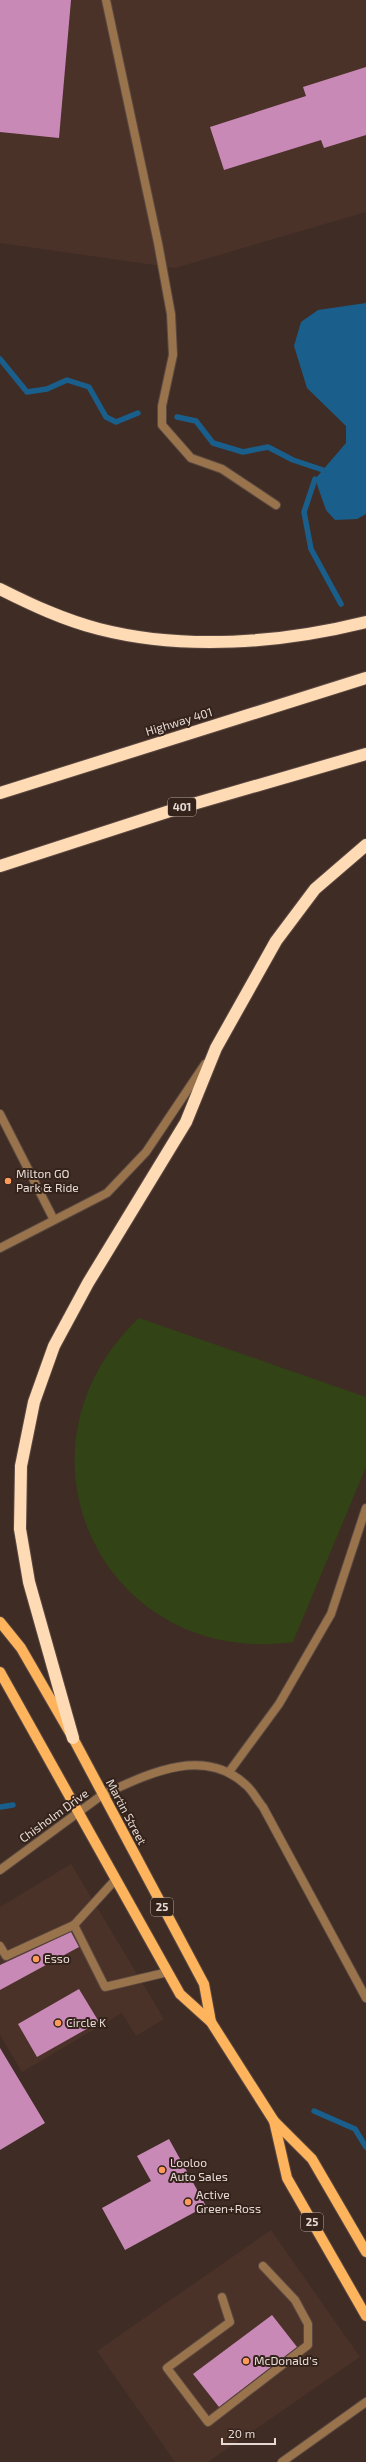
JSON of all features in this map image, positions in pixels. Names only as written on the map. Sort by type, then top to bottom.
[{"type":"highway","points":[[0,589],[38,608],[99,628],[159,639],[236,642],[325,632],[366,622]]},
{"type":"highway","name":"Highway 401","points":[[0,792],[366,678]]},
{"type":"highway","name":"401","points":[[0,866],[176,809],[366,754]]},
{"type":"highway","points":[[73,1738],[29,1582],[20,1529],[21,1466],[32,1409],[54,1346],[88,1283],[186,1122],[216,1048],[276,941],[316,889],[366,845]]},
{"type":"main road","name":"Martin Street","points":[[0,1622],[21,1648],[73,1738],[204,1984],[211,2022]]},
{"type":"main road","name":"Martin Street","points":[[0,1672],[180,1994],[211,2022],[274,2121],[312,2159],[366,2252]]},
{"type":"main road","name":"Martin Street","points":[[274,2121],[287,2178],[366,2316]]},
{"type":"street","points":[[106,0],[158,243],[171,314],[173,355],[162,406],[162,425],[191,458],[222,469],[276,505]]},
{"type":"street","points":[[0,1248],[107,1193],[146,1152],[216,1048]]},
{"type":"street","points":[[0,1114],[54,1220]]},
{"type":"street","points":[[366,1508],[332,1614],[279,1704],[229,1772],[247,1785],[263,1807],[366,1998]]},
{"type":"street","name":"Chisholm Drive","points":[[0,1870],[102,1795],[165,1769],[186,1764],[205,1766],[229,1772]]},
{"type":"street","points":[[0,1946],[6,1956],[74,1925],[116,1879]]},
{"type":"street","points":[[74,1925],[105,1987],[168,1972]]},
{"type":"street","points":[[222,2297],[230,2322],[167,2368],[208,2422],[308,2345],[308,2324],[295,2300],[263,2266]]},
{"type":"street","points":[[282,2462],[366,2402]]},
{"type":"shaded area","points":[[0,0],[366,0],[366,212],[175,268],[0,243]]},
{"type":"shaded area","points":[[71,1864],[164,2019],[136,2036],[122,2013],[22,2072],[0,2035],[0,1907]]},
{"type":"shaded area","points":[[271,2230],[360,2357],[208,2462],[175,2462],[97,2351]]},
{"type":"green space","points":[[139,1318],[366,1397],[366,1467],[293,1642],[226,1641],[169,1621],[124,1585],[92,1539],[76,1485],[78,1428],[98,1371]]},
{"type":"water","points":[[366,303],[366,514],[357,519],[335,520],[326,510],[315,479],[346,443],[346,426],[307,388],[294,346],[301,322],[318,310]]},
{"type":"building","points":[[0,0],[71,0],[59,138],[0,132]]},
{"type":"building","points":[[366,67],[366,135],[324,148],[321,140],[224,170],[210,127],[306,96],[303,87]]},
{"type":"building","points":[[71,1932],[79,1947],[0,1990],[0,1965]]},
{"type":"building","name":"Circle K","points":[[79,1989],[99,2022],[37,2057],[18,2024]]},
{"type":"building","points":[[0,2048],[45,2123],[0,2150]]},
{"type":"building","points":[[169,2139],[206,2206],[125,2250],[102,2208],[151,2181],[137,2156]]},
{"type":"building","name":"McDonald's","points":[[272,2315],[297,2347],[219,2407],[193,2374]]},
{"type":"waterway","points":[[0,359],[27,392],[47,389],[67,380],[89,387],[106,417],[116,422],[138,413]]},
{"type":"waterway","points":[[177,417],[196,421],[213,443],[243,452],[268,447],[293,460],[323,470]]},
{"type":"waterway","points":[[315,479],[304,512],[311,549],[341,604]]},
{"type":"waterway","points":[[0,1807],[13,1805]]},
{"type":"waterway","points":[[314,2111],[355,2129],[366,2147]]},
{"type":"place","name":"Milton GO Park & Ride","points":[[8,1181]]},
{"type":"place","name":"Esso","points":[[36,1959]]},
{"type":"place","name":"Circle K","points":[[58,2023]]},
{"type":"place","name":"Looloo Auto Sales","points":[[162,2170]]},
{"type":"place","name":"Active Green+Ross","points":[[188,2202]]},
{"type":"place","name":"McDonald's","points":[[246,2361]]}]
